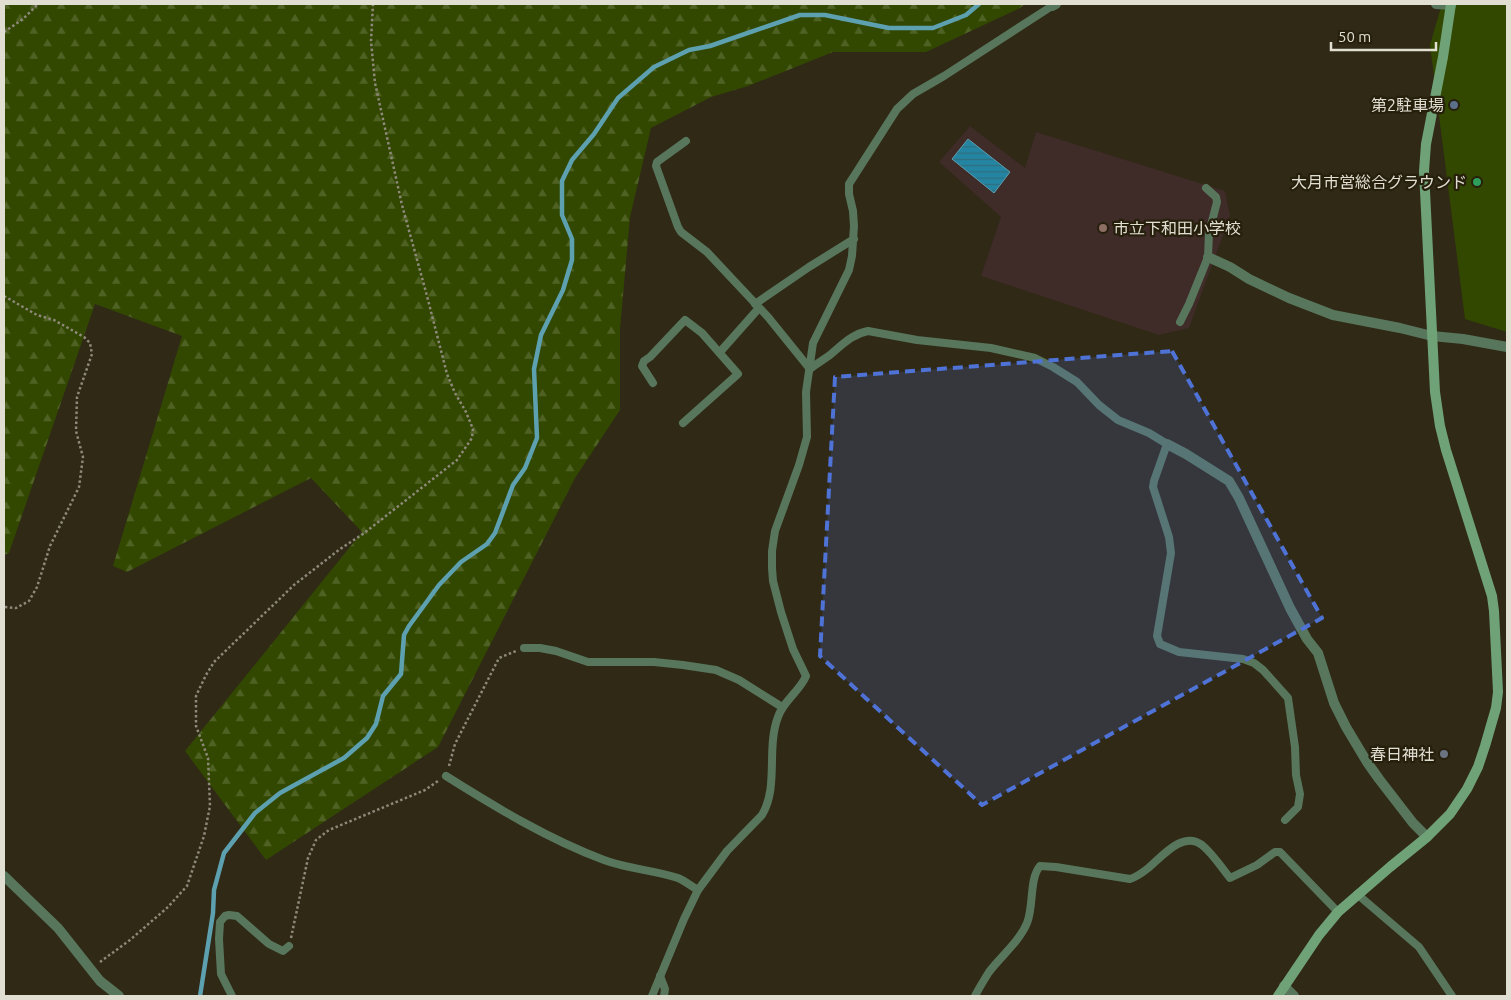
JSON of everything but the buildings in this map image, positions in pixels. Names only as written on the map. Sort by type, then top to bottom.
[{"type":"street","points":[[1278,996],[1319,935],[1338,912],[1357,894],[1427,837],[1460,802],[1473,777],[1485,746],[1496,708],[1498,692],[1492,596],[1446,450],[1435,392],[1424,171],[1426,144],[1451,5],[1436,4]]},
{"type":"street","points":[[1208,257],[1230,267],[1249,279],[1333,315],[1432,336],[1463,339],[1507,347]]},
{"type":"street","points":[[1167,444],[1221,475],[1233,486],[1290,608],[1307,639],[1318,653],[1334,702],[1343,722],[1371,768],[1413,823],[1427,837]]},
{"type":"street","points":[[4,876],[58,928],[100,981],[120,996]]},
{"type":"street","points":[[1284,986],[1294,996]]},
{"type":"lane","points":[[652,996],[698,890],[715,864],[762,815],[768,806],[773,738],[778,716],[782,707],[794,694],[806,676],[793,648],[781,612],[773,581],[772,551],[775,531],[807,437],[806,392],[813,343],[849,270],[854,239],[854,211],[849,194],[849,184],[897,109],[912,94],[944,76],[1054,5]]},
{"type":"lane","points":[[686,140],[658,162],[656,166],[678,227],[681,232],[707,252],[787,339],[810,369]]},
{"type":"lane","points":[[1180,322],[1208,257],[1210,233],[1217,202],[1216,197],[1206,188]]},
{"type":"lane","points":[[720,352],[757,306],[816,262],[854,239]]},
{"type":"lane","points":[[654,383],[642,366],[644,361],[686,320],[702,333],[738,374],[683,423]]},
{"type":"lane","points":[[810,369],[848,339],[860,332],[868,331],[1025,355],[1043,362],[1077,382],[1099,405],[1118,420],[1149,433],[1167,444],[1153,488],[1169,537],[1171,553],[1157,636],[1160,644],[1179,652],[1243,659],[1254,663],[1263,670],[1288,698],[1295,747],[1296,775],[1300,794],[1298,807],[1285,820]]},
{"type":"lane","points":[[524,648],[556,651],[588,662],[654,662],[683,664],[716,670],[739,680],[782,707]]},
{"type":"lane","points":[[446,776],[526,825],[594,857],[619,866],[679,879],[698,890]]},
{"type":"lane","points":[[975,996],[989,972],[1007,952],[1027,922],[1032,904],[1034,877],[1040,866],[1130,879],[1147,869],[1176,845],[1189,841],[1201,845],[1212,855],[1230,878],[1257,865],[1274,852],[1280,852],[1338,912]]},
{"type":"lane","points":[[1357,894],[1418,947],[1452,996]]},
{"type":"lane","points":[[232,996],[222,974],[219,939],[222,918],[229,915],[237,916],[269,944],[283,952],[289,946]]},
{"type":"lane","points":[[660,976],[665,988],[664,996]]},
{"type":"path","points":[[4,32],[23,19],[38,4]]},
{"type":"path","points":[[91,969],[130,940],[168,907],[187,886],[204,836],[210,806],[208,758],[196,726],[196,696],[214,662],[294,585],[340,549],[363,534],[457,460],[472,438],[473,429],[447,374],[402,205],[375,83],[371,41],[373,4]]},
{"type":"path","points":[[4,296],[37,315],[54,320],[84,337],[90,343],[92,354],[78,397],[76,431],[83,457],[79,488],[50,546],[37,587],[29,601],[16,608],[4,607]]},
{"type":"path","points":[[289,946],[308,858],[316,840],[329,830],[424,790],[446,776],[455,744],[499,658],[524,648]]},
{"type":"highlighted area","points":[[1172,351],[1322,618],[982,805],[820,656],[835,377]]},
{"type":"shaded area","points":[[970,126],[1025,168],[1036,132],[1225,191],[1230,216],[1189,328],[1159,335],[981,276],[1001,217],[939,162]]},
{"type":"green space","points":[[4,4],[1025,4],[926,52],[833,52],[748,86],[711,97],[651,128],[630,217],[620,329],[620,410],[575,478],[438,747],[266,860],[185,751],[362,532],[311,478],[127,572],[113,566],[182,336],[95,304],[9,553],[4,555]]},
{"type":"green space","name":"大月市営総合グラウンド","points":[[1442,4],[1507,4],[1507,332],[1465,319],[1430,45]]},
{"type":"water","points":[[968,139],[1010,172],[994,193],[952,159]]},
{"type":"waterway","points":[[200,996],[213,913],[214,890],[224,853],[255,813],[280,793],[344,758],[367,738],[376,724],[383,696],[401,674],[404,635],[409,626],[439,585],[461,562],[487,544],[495,533],[513,485],[525,468],[537,438],[534,369],[541,335],[563,290],[572,260],[572,239],[562,215],[562,181],[572,160],[594,134],[618,98],[654,67],[689,50],[710,46],[800,15],[825,15],[889,28],[933,28],[966,15],[979,4]]},
{"type":"place","name":"第2駐車場","points":[[1454,105]]},
{"type":"place","name":"大月市営総合グラウンド","points":[[1477,182]]},
{"type":"place","name":"市立下和田小学校","points":[[1103,228]]},
{"type":"place","name":"春日神社","points":[[1444,754]]}]
